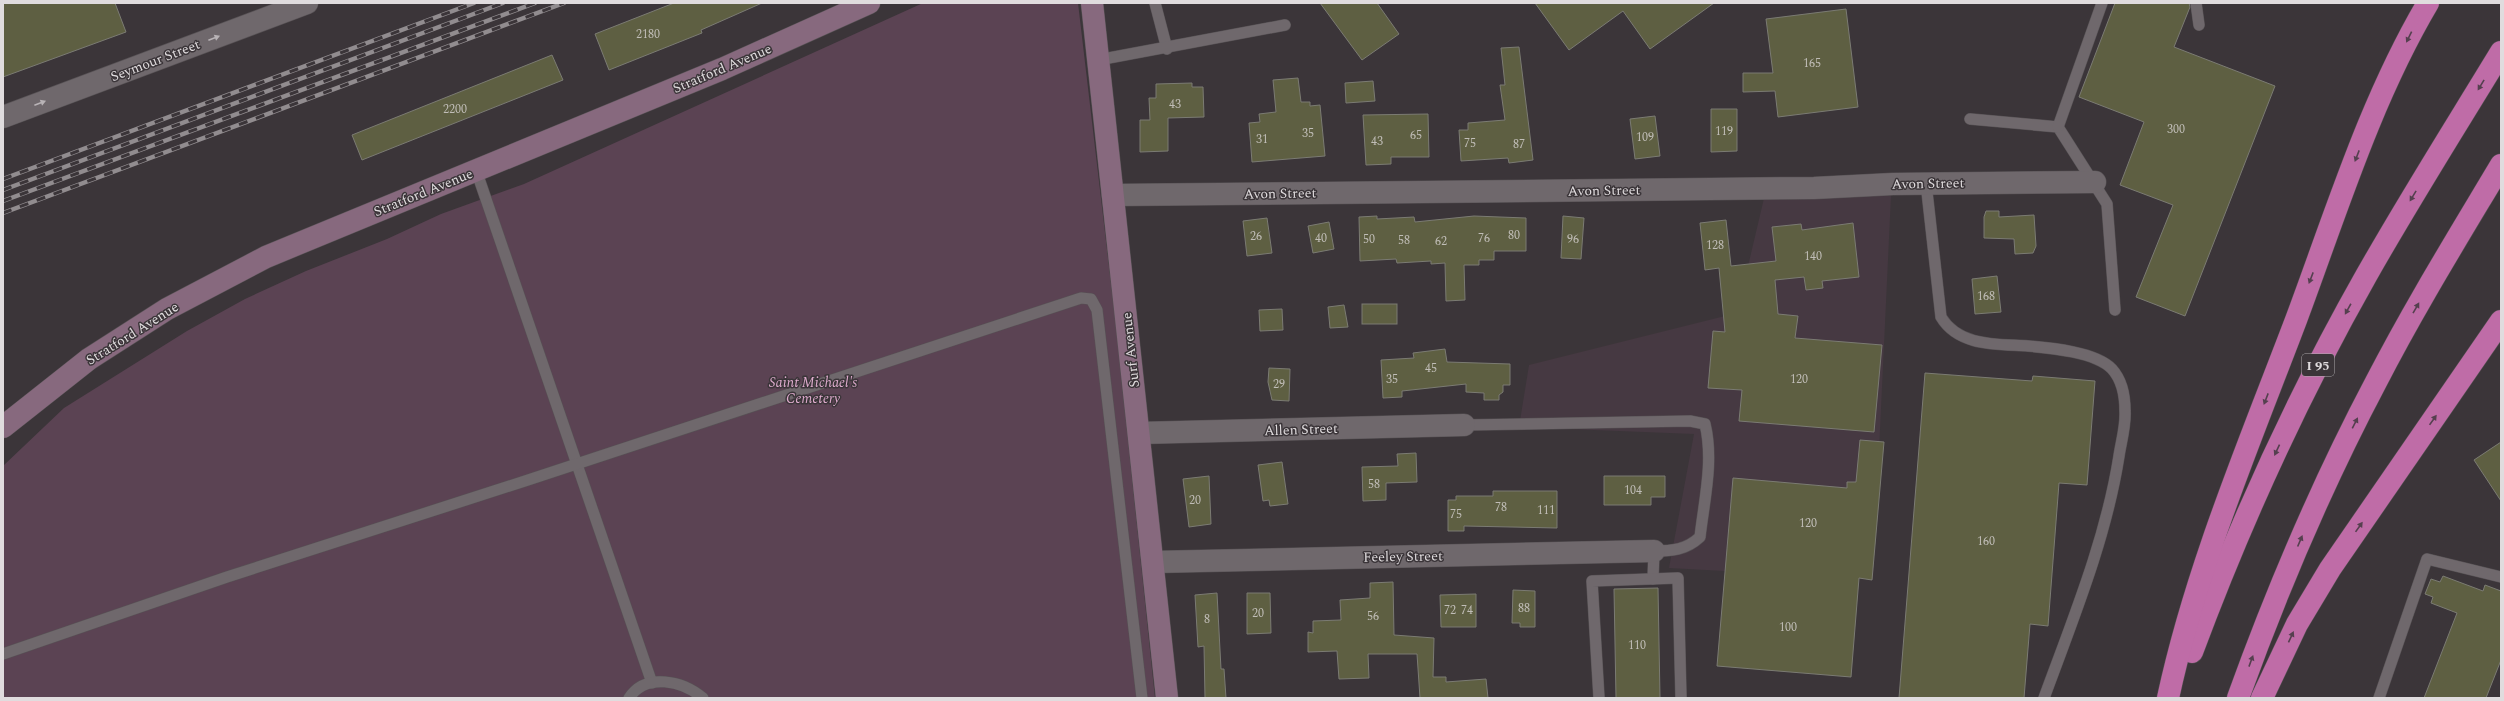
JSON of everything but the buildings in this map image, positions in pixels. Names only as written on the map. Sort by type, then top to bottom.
[{"type":"highway","points":[[2168,698],[2179,644],[2226,505],[2358,153],[2387,81],[2428,3]]},
{"type":"highway","name":"I 95","points":[[2175,698],[2232,549],[2296,410],[2366,276],[2501,52]]},
{"type":"highway","points":[[2238,698],[2280,587],[2342,449],[2413,314],[2501,165]]},
{"type":"highway","points":[[2262,698],[2297,624],[2330,569],[2501,321]]},
{"type":"main road","name":"Stratford Avenue","points":[[3,427],[89,359],[167,309],[266,257],[722,69],[869,3]]},
{"type":"main road","name":"Surf Avenue","points":[[1092,3],[1167,698]]},
{"type":"street","name":"Seymour Street","points":[[3,117],[307,3]]},
{"type":"street","name":"Avon Street","points":[[1113,195],[1814,188],[1926,183],[2095,182]]},
{"type":"street","name":"Allen Street","points":[[1139,433],[1464,424]]},
{"type":"street","name":"Feeley Street","points":[[1153,562],[1654,551]]},
{"type":"lane","points":[[1155,3],[1167,49]]},
{"type":"lane","points":[[2058,127],[2102,3]]},
{"type":"lane","points":[[2196,3],[2199,25]]},
{"type":"lane","points":[[1098,60],[1167,49],[1285,25]]},
{"type":"lane","points":[[1970,119],[2058,127]]},
{"type":"lane","points":[[2058,127],[2108,204],[2115,310]]},
{"type":"lane","points":[[476,170],[579,464],[652,684]]},
{"type":"lane","points":[[1926,183],[1941,317],[1946,325],[1956,334],[1980,342],[2048,348],[2089,356],[2111,369],[2120,382],[2125,398],[2126,413],[2115,478],[2104,527],[2044,698]]},
{"type":"lane","points":[[3,654],[227,577],[579,464],[1081,298],[1091,299],[1097,310],[1112,427],[1142,698]]},
{"type":"lane","points":[[1464,424],[1682,421],[1705,424],[1709,441],[1709,462],[1700,537],[1690,546],[1673,551],[1654,551],[1652,579]]},
{"type":"lane","points":[[2379,698],[2427,559],[2501,577]]},
{"type":"lane","points":[[1599,698],[1592,581],[1678,578],[1681,698]]},
{"type":"lane","points":[[629,698],[646,684],[666,681],[686,685],[702,698]]},
{"type":"shaded area","points":[[1765,194],[1891,196],[1873,579],[1669,568],[1694,434],[1519,427],[1529,365],[1737,313]]},
{"type":"green space","name":"Saint Michael's Cemetery","points":[[923,3],[1078,3],[1116,326],[1155,698],[3,698],[3,466],[64,408],[187,331],[245,299],[306,271],[387,239],[441,214],[524,184]]},
{"type":"railway","points":[[3,179],[474,3]]},
{"type":"railway","points":[[3,190],[503,3]]},
{"type":"railway","points":[[3,201],[535,3]]},
{"type":"railway","points":[[3,213],[564,3]]}]
